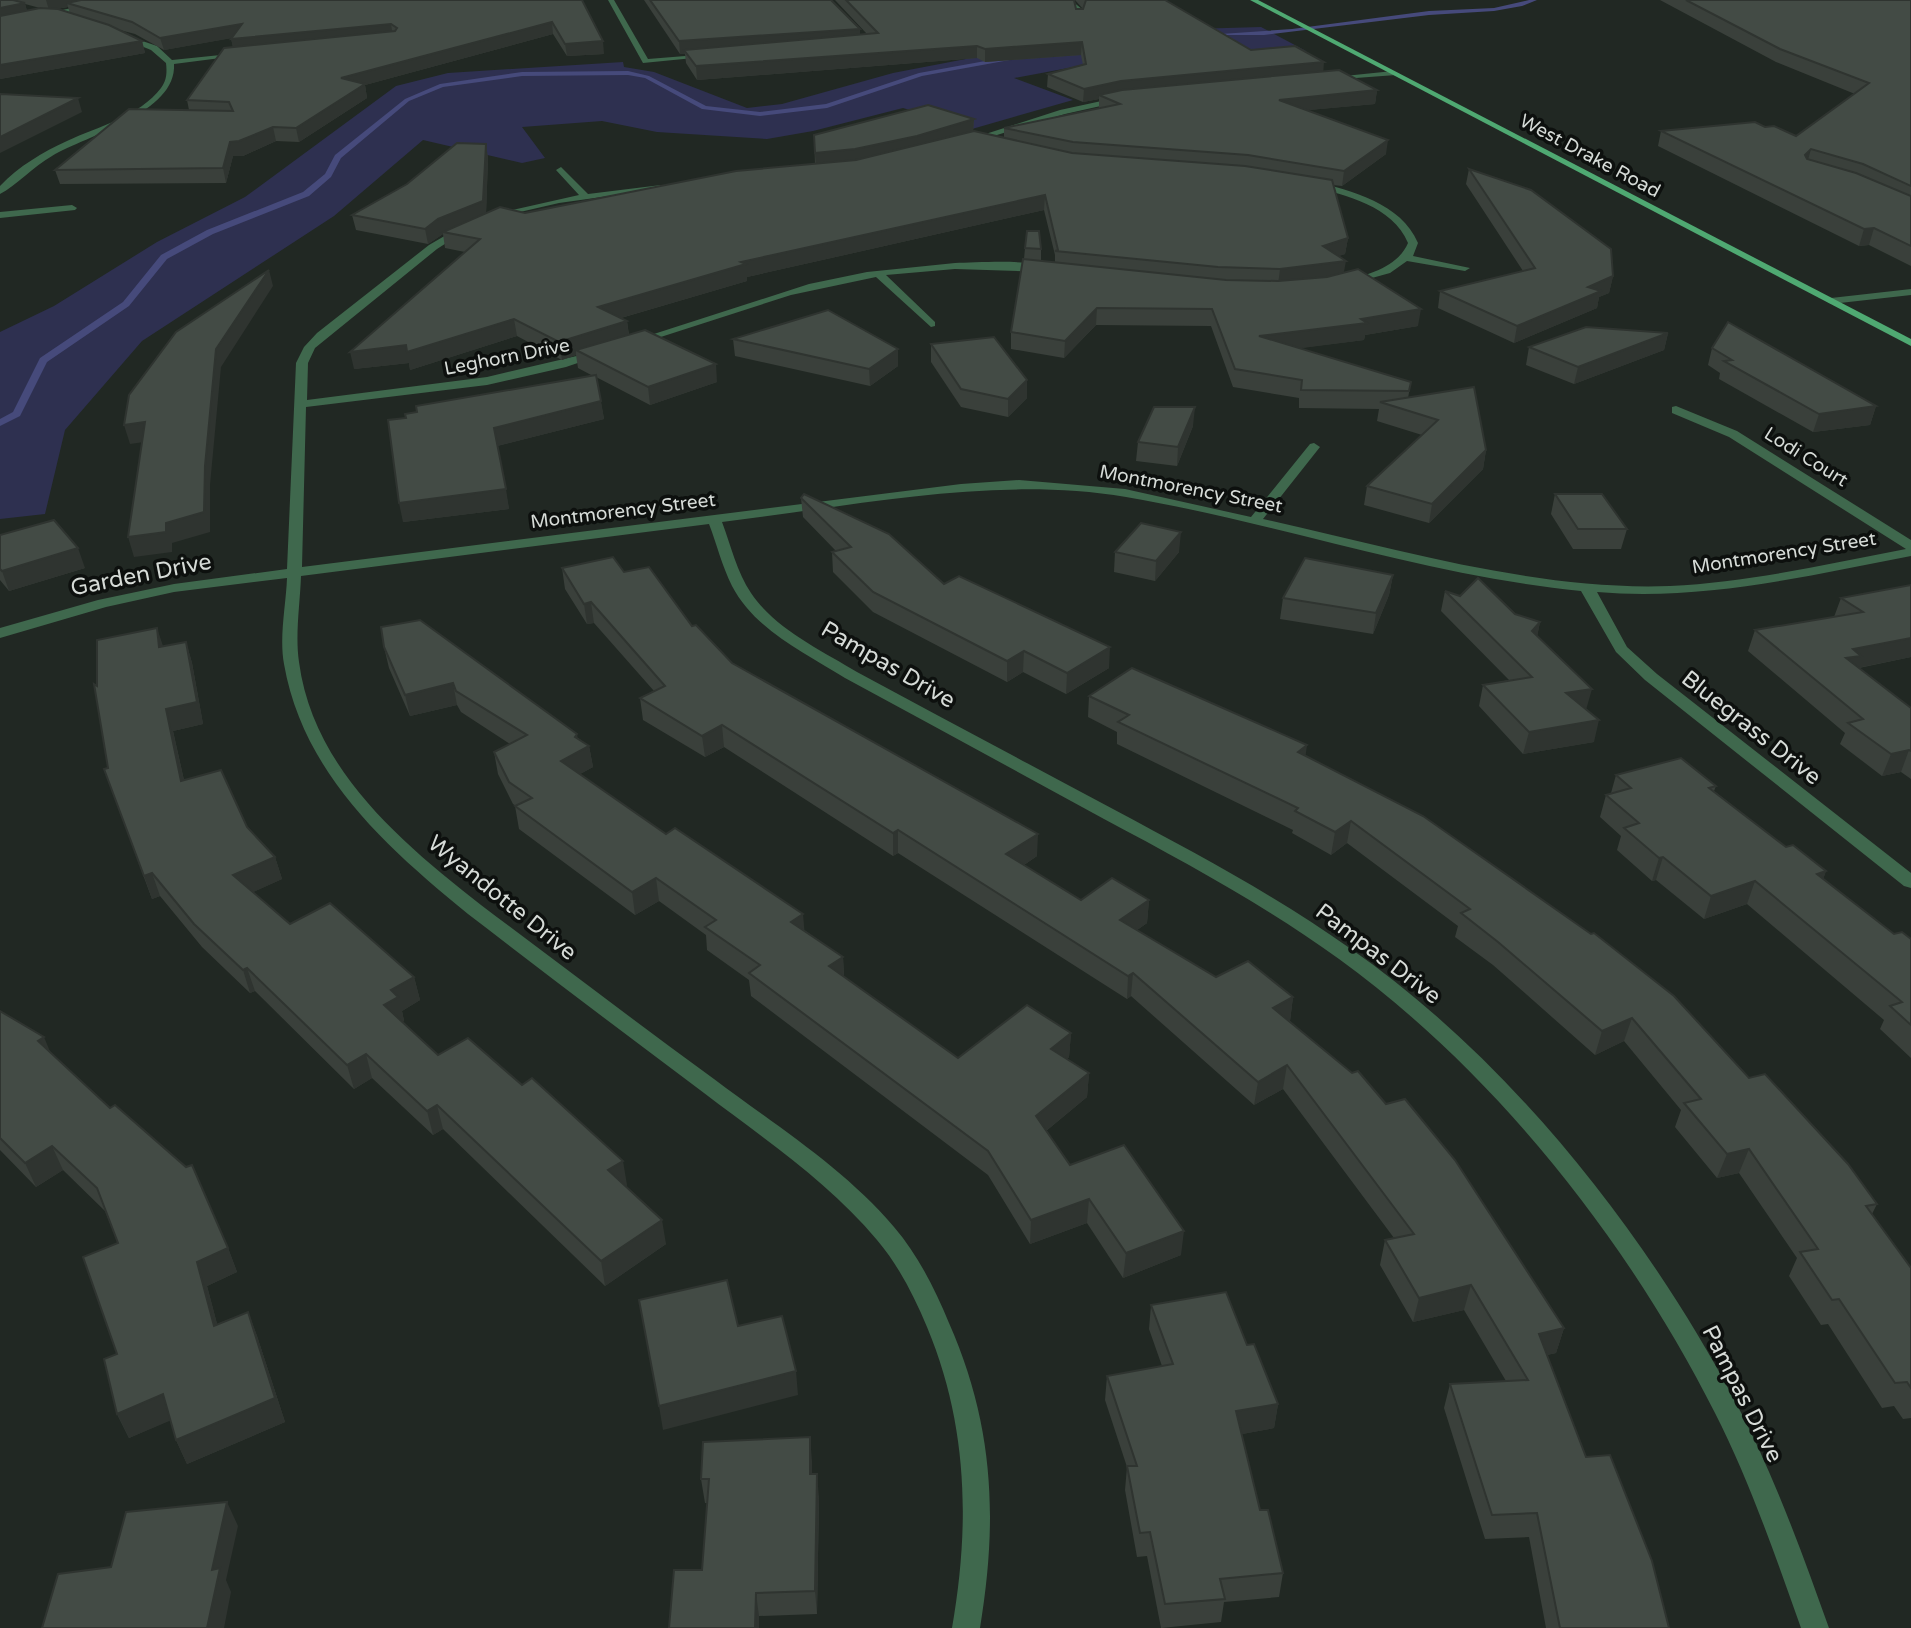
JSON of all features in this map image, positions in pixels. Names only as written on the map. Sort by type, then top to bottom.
[{"type":"main road","name":"West Drake Road","points":[[1253,0],[1911,343]]},
{"type":"street","points":[[0,25],[120,0]]},
{"type":"street","points":[[611,0],[646,61],[726,55]]},
{"type":"street","points":[[1067,0],[1081,11],[1079,18]]},
{"type":"street","points":[[28,10],[75,23]]},
{"type":"street","points":[[0,191],[40,159],[149,104],[167,87],[172,78],[170,61],[154,48],[114,33]]},
{"type":"street","points":[[170,61],[248,54]]},
{"type":"street","points":[[1311,80],[1393,73]]},
{"type":"street","points":[[953,146],[1063,112],[1135,97]]},
{"type":"street","points":[[125,117],[149,118]]},
{"type":"street","points":[[974,139],[994,144]]},
{"type":"street","points":[[561,170],[585,196]]},
{"type":"street","points":[[1302,183],[1366,200],[1396,216],[1415,239],[1413,248],[1405,258],[1387,272],[1330,286]]},
{"type":"street","name":"Wyandotte Drive","points":[[674,187],[585,196],[492,218],[465,229],[433,247],[310,347],[302,363],[299,404],[291,661],[302,706],[318,745],[344,784],[392,836],[455,895],[823,1172],[879,1226],[917,1278],[953,1354],[971,1421],[980,1497],[976,1578],[966,1628]]},
{"type":"street","points":[[0,215],[72,208]]},
{"type":"street","points":[[1405,258],[1465,268]]},
{"type":"street","points":[[621,347],[809,287],[879,274],[963,265],[1052,270]]},
{"type":"street","points":[[879,274],[931,324]]},
{"type":"street","points":[[1831,301],[1911,292]]},
{"type":"street","name":"Leghorn Drive","points":[[299,404],[495,380],[563,366],[609,350]]},
{"type":"street","name":"Lodi Court","points":[[1676,410],[1733,434],[1911,546]]},
{"type":"street","points":[[1255,521],[1314,447]]},
{"type":"street","name":"Montmorency Street","points":[[292,573],[961,488],[1019,484],[1125,493],[1502,575],[1587,588],[1670,590],[1734,584],[1911,552]]},
{"type":"street","name":"Pampas Drive","points":[[714,519],[735,576],[753,606],[790,636],[851,675],[1249,890],[1355,962],[1428,1021],[1504,1093],[1569,1165],[1656,1282],[1729,1414],[1765,1496],[1815,1628]]},
{"type":"street","name":"Garden Drive","points":[[0,633],[103,603],[174,589],[292,573]]},
{"type":"street","name":"Bluegrass Drive","points":[[1587,588],[1621,649],[1651,677],[1911,882]]},
{"type":"shaded area","points":[[1261,27],[1306,51],[1289,48],[1122,58],[1014,78],[1073,100],[972,129],[903,108],[813,131],[767,139],[657,132],[602,121],[522,127],[545,158],[522,163],[423,140],[334,216],[142,341],[65,430],[45,514],[0,519],[0,332],[54,306],[157,242],[245,197],[396,86],[448,73],[623,62],[624,67],[654,72],[747,108],[782,104],[893,73],[1002,52],[1192,29]]},
{"type":"building","points":[[0,0],[13,0],[25,3],[0,8]]},
{"type":"building","points":[[81,0],[582,0],[603,41],[565,44],[552,22],[341,78],[365,84],[296,128],[273,127],[230,142],[223,168],[55,170],[129,109],[233,111],[229,102],[187,100],[224,48],[395,31],[397,28],[391,24],[231,39],[242,24],[160,38],[132,22],[67,3]]},
{"type":"building","points":[[650,0],[831,0],[860,29],[679,41]]},
{"type":"building","points":[[846,0],[1074,0],[1076,9],[1083,9],[1086,0],[1165,0],[1251,50],[1295,46],[1324,62],[1121,81],[1084,89],[1048,74],[1086,64],[1082,42],[985,49],[977,46],[696,66],[684,50],[878,33]]},
{"type":"building","points":[[1686,0],[1911,0],[1911,186],[1863,164],[1811,149],[1805,155],[1807,159],[1856,173],[1911,196],[1911,246],[1874,228],[1864,229],[1661,131],[1755,122],[1765,127],[1774,126],[1796,136],[1869,83],[1780,49]]},
{"type":"building","points":[[40,8],[58,9],[109,25],[142,41],[0,65],[0,16]]},
{"type":"building","points":[[1339,70],[1377,90],[1279,100],[1388,140],[1344,171],[1248,155],[1073,142],[1004,128],[1120,104],[1099,95],[1122,90]]},
{"type":"building","points":[[1,94],[78,98],[0,137]]},
{"type":"building","points":[[928,105],[974,119],[917,136],[855,149],[815,153],[814,135]]},
{"type":"building","points":[[974,131],[1072,153],[1245,166],[1332,180],[1348,238],[1323,246],[1346,261],[1280,269],[1218,267],[1055,251],[1058,250],[1045,195],[741,262],[746,264],[598,307],[627,321],[559,342],[514,319],[407,352],[406,345],[350,352],[480,239],[443,232],[500,207],[525,213],[736,171],[856,160]]},
{"type":"building","points":[[457,143],[486,144],[483,201],[438,219],[425,229],[352,215],[407,184]]},
{"type":"building","points":[[1469,169],[1531,190],[1611,249],[1613,276],[1588,287],[1601,291],[1517,326],[1440,291],[1535,268]]},
{"type":"building","points":[[1027,231],[1039,231],[1041,249],[1025,248]]},
{"type":"building","points":[[1023,259],[1226,280],[1278,281],[1327,277],[1358,269],[1421,309],[1361,319],[1367,323],[1259,336],[1411,382],[1409,391],[1301,390],[1302,380],[1235,369],[1212,309],[1097,308],[1065,341],[1011,332]]},
{"type":"building","points":[[269,270],[216,349],[205,466],[204,512],[166,523],[166,532],[128,537],[145,422],[124,425],[129,395],[176,332]]},
{"type":"building","points":[[828,310],[898,349],[869,369],[733,339]]},
{"type":"building","points":[[1728,322],[1876,406],[1819,414],[1724,361],[1732,360],[1712,348]]},
{"type":"building","points":[[1586,327],[1668,333],[1578,367],[1529,347]]},
{"type":"building","points":[[645,330],[716,364],[648,387],[576,350]]},
{"type":"building","points":[[994,337],[1027,380],[1008,399],[961,389],[931,344]]},
{"type":"building","points":[[596,375],[601,401],[494,428],[506,489],[399,503],[388,420],[406,418],[405,414],[417,412],[416,406]]},
{"type":"building","points":[[1474,387],[1486,450],[1432,504],[1367,486],[1438,420],[1380,402]]},
{"type":"building","points":[[1154,407],[1195,407],[1178,447],[1138,442]]},
{"type":"building","points":[[804,494],[889,534],[944,584],[959,576],[1110,647],[1067,673],[1024,651],[1007,661],[873,592],[832,552],[851,547],[801,498]]},
{"type":"building","points":[[1555,494],[1602,494],[1627,529],[1578,529]]},
{"type":"building","points":[[54,520],[78,548],[2,571],[0,569],[0,535]]},
{"type":"building","points":[[1141,523],[1181,532],[1156,561],[1115,552]]},
{"type":"building","points":[[613,557],[624,572],[649,567],[692,626],[696,625],[732,663],[1038,834],[1006,854],[1081,900],[1112,878],[1149,900],[1120,920],[1216,977],[1248,961],[1293,997],[1273,1008],[1352,1073],[1358,1071],[1386,1104],[1405,1099],[1455,1160],[1564,1328],[1539,1334],[1586,1457],[1610,1455],[1652,1561],[1669,1628],[1560,1628],[1537,1513],[1492,1515],[1450,1384],[1528,1380],[1471,1285],[1419,1298],[1385,1240],[1414,1234],[1287,1065],[1258,1082],[1133,973],[1128,976],[898,830],[893,833],[722,725],[702,736],[640,698],[665,686],[591,602],[584,604],[562,568]]},
{"type":"building","points":[[1305,558],[1393,575],[1376,613],[1283,598]]},
{"type":"building","points":[[1478,578],[1515,614],[1540,622],[1532,631],[1592,689],[1566,693],[1599,720],[1529,732],[1483,685],[1532,677],[1445,591],[1460,596]]},
{"type":"building","points":[[1911,585],[1911,638],[1853,649],[1861,656],[1846,658],[1911,708],[1911,751],[1891,754],[1848,723],[1863,719],[1755,630],[1863,612],[1841,598]]},
{"type":"building","points":[[420,620],[577,734],[575,737],[589,746],[561,761],[666,834],[675,828],[803,914],[791,922],[843,957],[829,966],[958,1058],[1027,1005],[1071,1033],[1051,1049],[1089,1073],[1036,1116],[1070,1165],[1124,1145],[1184,1231],[1126,1253],[1089,1199],[1031,1220],[988,1151],[749,973],[760,965],[705,927],[716,920],[656,878],[632,892],[515,806],[532,798],[509,782],[494,752],[527,735],[456,691],[453,683],[405,695],[384,647],[381,627]]},
{"type":"building","points":[[157,628],[159,647],[186,642],[197,702],[166,709],[181,781],[221,770],[247,827],[275,857],[233,875],[290,924],[330,903],[414,977],[391,990],[398,997],[384,1005],[438,1055],[468,1038],[522,1085],[532,1078],[623,1161],[608,1170],[662,1220],[601,1261],[437,1105],[427,1111],[366,1054],[347,1065],[247,968],[243,970],[194,924],[152,873],[144,876],[104,769],[108,768],[94,684],[97,686],[97,640]]},
{"type":"building","points":[[1132,668],[1307,745],[1298,752],[1423,816],[1591,934],[1594,933],[1674,996],[1749,1078],[1765,1074],[1848,1164],[1877,1204],[1866,1206],[1911,1268],[1911,1388],[1907,1382],[1895,1383],[1839,1299],[1832,1300],[1800,1252],[1818,1249],[1749,1149],[1727,1154],[1684,1103],[1701,1099],[1632,1018],[1602,1031],[1461,913],[1470,909],[1351,821],[1335,832],[1295,811],[1298,808],[1118,722],[1129,715],[1089,696]]},
{"type":"building","points":[[1681,758],[1716,786],[1709,788],[1786,847],[1793,845],[1826,871],[1817,874],[1894,934],[1902,932],[1911,939],[1911,1025],[1890,1006],[1902,1002],[1755,881],[1711,896],[1624,828],[1639,823],[1606,795],[1631,788],[1616,775]]},
{"type":"building","points":[[0,1011],[44,1037],[38,1041],[110,1108],[115,1105],[186,1167],[192,1165],[228,1248],[197,1262],[214,1326],[248,1312],[275,1398],[176,1440],[163,1394],[117,1414],[104,1359],[117,1354],[83,1257],[118,1243],[97,1188],[52,1146],[25,1163],[0,1138]]},
{"type":"building","points":[[727,1280],[738,1326],[782,1316],[796,1371],[659,1406],[639,1300]]},
{"type":"building","points":[[1226,1292],[1247,1345],[1254,1344],[1278,1404],[1236,1411],[1260,1510],[1268,1510],[1283,1573],[1220,1579],[1225,1599],[1165,1604],[1150,1532],[1140,1533],[1127,1466],[1137,1466],[1107,1376],[1173,1364],[1151,1305]]},
{"type":"building","points":[[810,1437],[810,1474],[817,1474],[815,1591],[756,1593],[755,1628],[669,1628],[674,1570],[702,1570],[709,1479],[701,1479],[703,1442]]},
{"type":"building","points":[[227,1502],[212,1570],[220,1568],[207,1628],[42,1628],[58,1574],[111,1567],[126,1512]]},
{"type":"waterway","points":[[1209,35],[1292,31],[1429,13],[1494,10],[1534,0]]},
{"type":"waterway","points":[[0,423],[17,414],[43,360],[126,304],[164,257],[210,232],[306,194],[328,175],[338,157],[407,100],[442,85],[522,74],[628,73],[647,77],[704,108],[760,114],[827,106],[921,74],[1013,58]]}]
